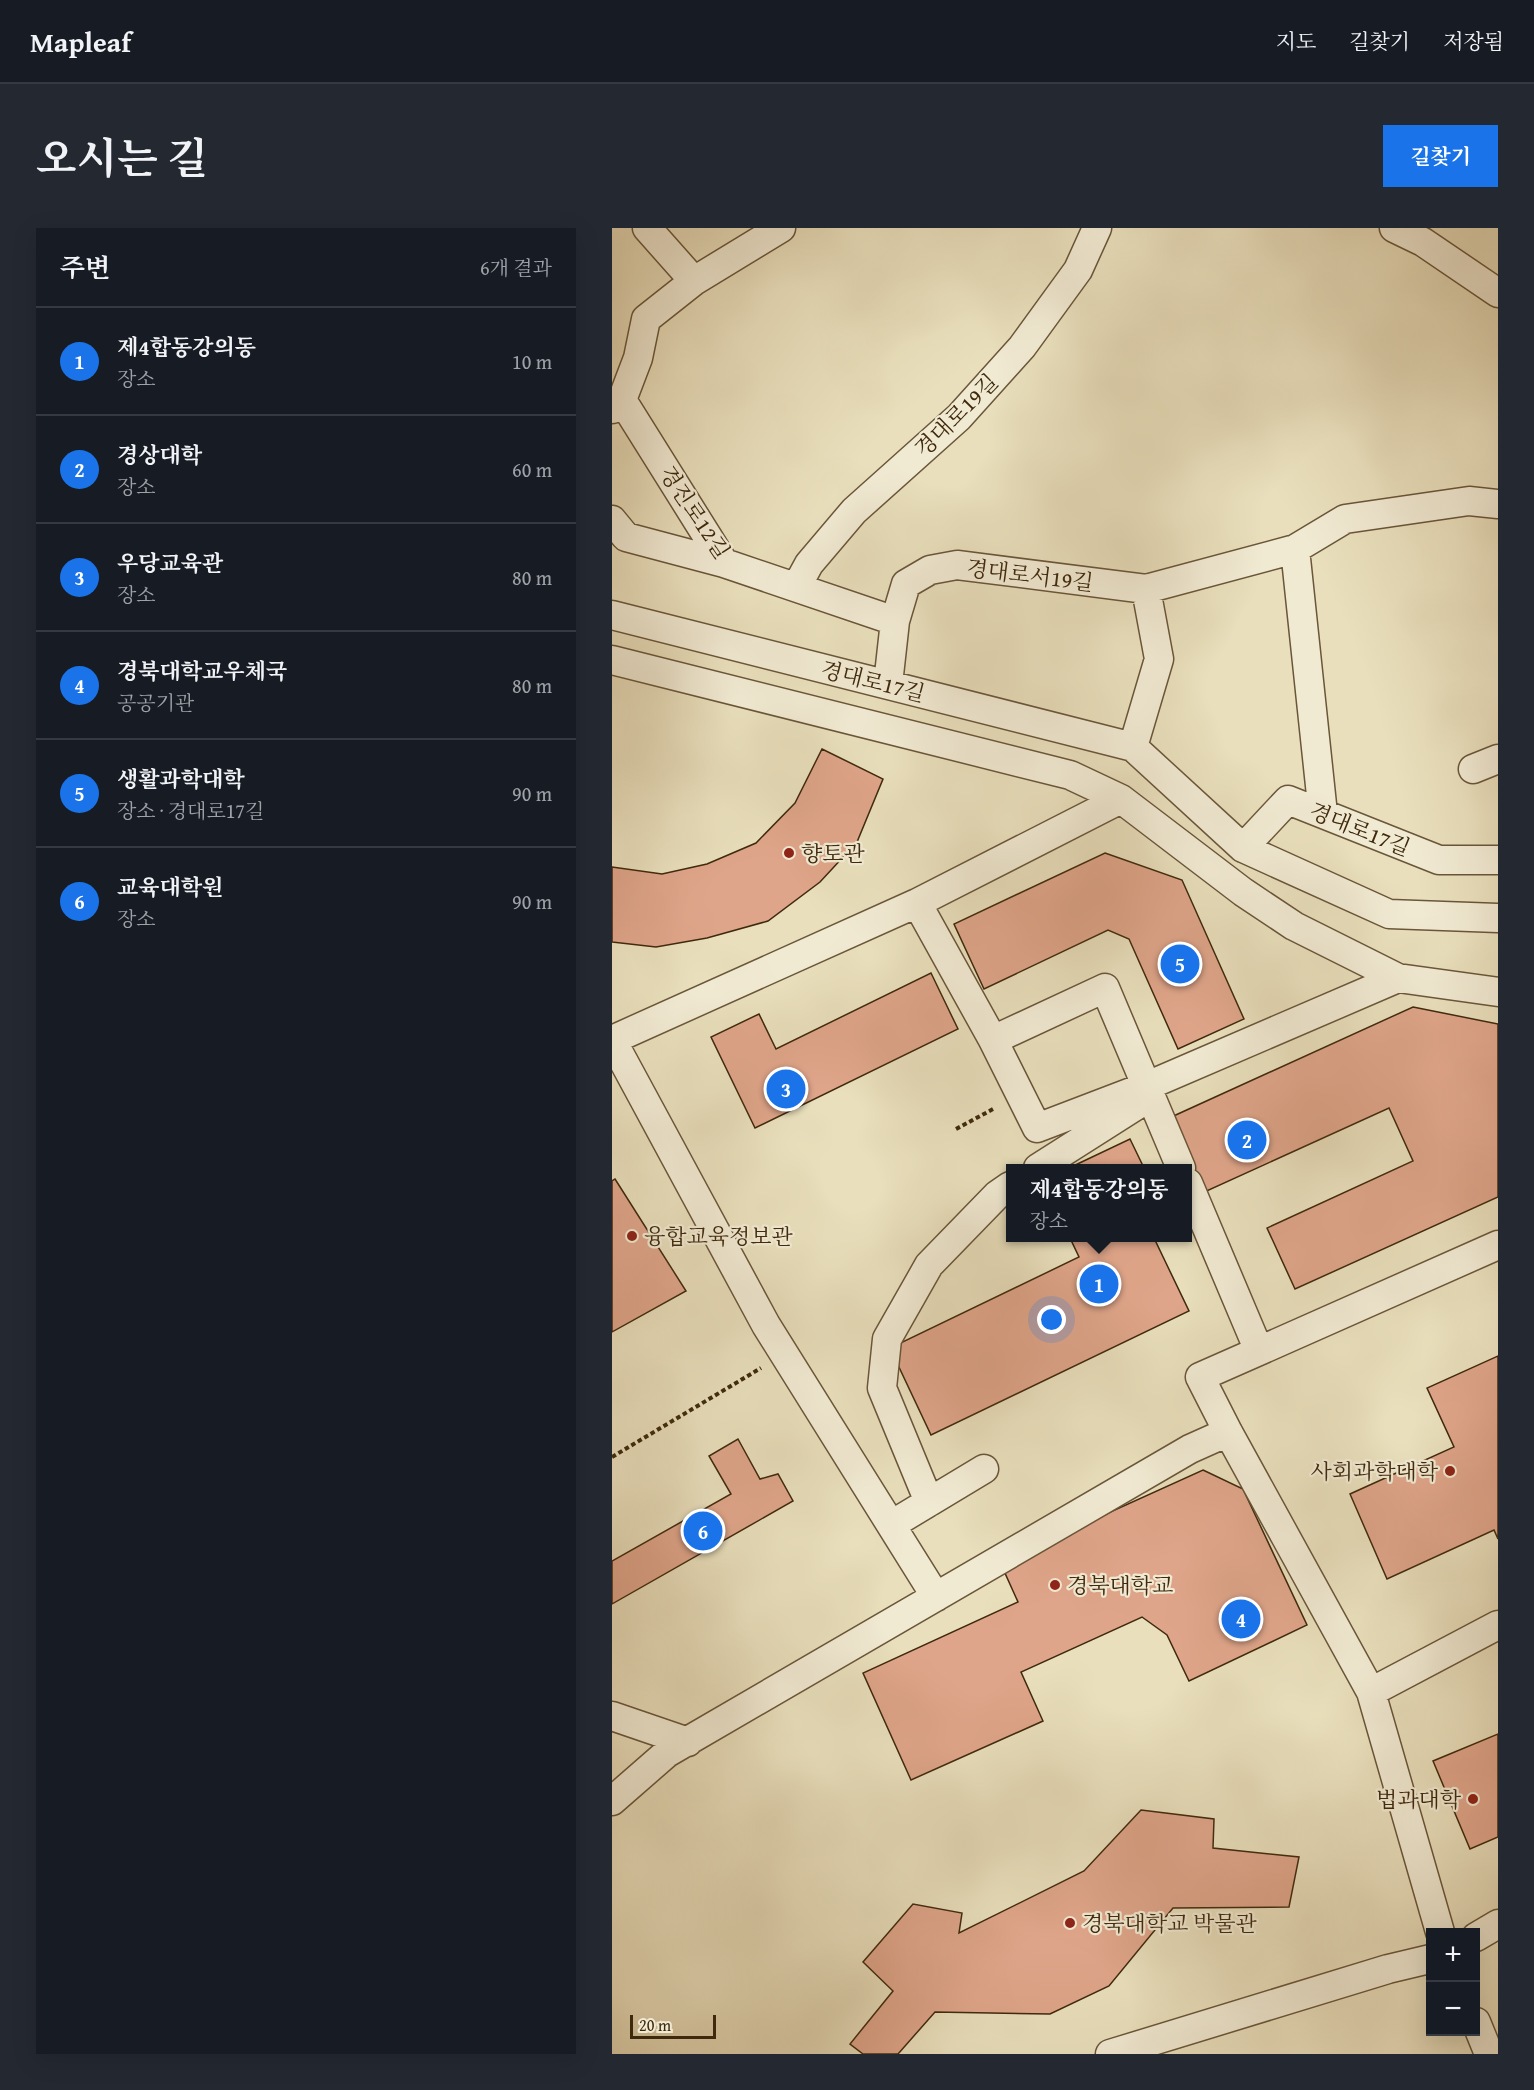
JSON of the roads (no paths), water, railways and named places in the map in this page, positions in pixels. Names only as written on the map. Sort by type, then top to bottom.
[{"type":"street","points":[[647,228],[694,281],[780,228]]},
{"type":"street","name":"경대로19길","points":[[797,586],[809,564],[854,511],[958,417],[1022,347],[1078,270],[1097,228]]},
{"type":"street","points":[[1394,228],[1424,235],[1498,293]]},
{"type":"street","name":"경진로12길","points":[[694,281],[646,319],[625,357],[617,405],[724,563],[797,586]]},
{"type":"street","name":"경대로서19길","points":[[888,684],[895,621],[906,584],[930,570],[957,565],[1146,589],[1295,549],[1346,519],[1469,501],[1498,504]]},
{"type":"street","points":[[612,520],[626,537],[724,563]]},
{"type":"street","points":[[1295,549],[1323,814]]},
{"type":"street","points":[[797,586],[895,621]]},
{"type":"street","points":[[1133,747],[1159,659],[1146,589]]},
{"type":"street","name":"경대로17길","points":[[612,615],[1133,747],[1243,848],[1389,914],[1498,918]]},
{"type":"street","points":[[612,660],[1070,775],[1121,799],[1243,892],[1294,926],[1398,978],[1498,992]]},
{"type":"street","points":[[936,1597],[766,1325],[612,1040],[917,903],[1121,799]]},
{"type":"street","name":"경대로17길","points":[[1243,848],[1288,800],[1439,860],[1498,860]]},
{"type":"street","points":[[917,903],[993,1040],[1037,1128],[1149,1091],[1398,978]]},
{"type":"street","points":[[993,1040],[1105,988],[1179,1164]]},
{"type":"street","points":[[1044,1164],[1149,1091]]},
{"type":"street","points":[[929,1502],[882,1388],[887,1339],[929,1265],[997,1195],[1006,1189]]},
{"type":"street","points":[[1192,1192],[1259,1351]]},
{"type":"street","points":[[1439,1928],[1371,1692],[1200,1377],[1498,1245]]},
{"type":"street","points":[[612,1802],[668,1753],[1190,1449],[1228,1432]]},
{"type":"street","points":[[891,1525],[984,1469]]},
{"type":"street","points":[[1371,1692],[1498,1625]]},
{"type":"street","points":[[612,1716],[688,1742]]},
{"type":"street","points":[[1480,1935],[1498,1924]]},
{"type":"street","points":[[1110,2054],[1388,1969],[1426,1960]]},
{"type":"street","points":[[1480,2032],[1489,2054]]},
{"type":"place","name":"향토관","points":[[789,853]]},
{"type":"place","name":"생활과학대학","points":[[1180,964]]},
{"type":"place","name":"우당교육관","points":[[786,1089]]},
{"type":"place","name":"경상대학","points":[[1247,1140]]},
{"type":"place","name":"융합교육정보관","points":[[632,1236]]},
{"type":"place","name":"제4합동강의동","points":[[1099,1284]]},
{"type":"place","name":"사회과학대학","points":[[1450,1471]]},
{"type":"place","name":"교육대학원","points":[[703,1531]]},
{"type":"place","name":"경북대학교","points":[[1055,1585]]},
{"type":"place","name":"경북대학교우체국","points":[[1241,1619]]},
{"type":"place","name":"법과대학","points":[[1473,1799]]},
{"type":"place","name":"경북대학교 박물관","points":[[1070,1923]]}]
